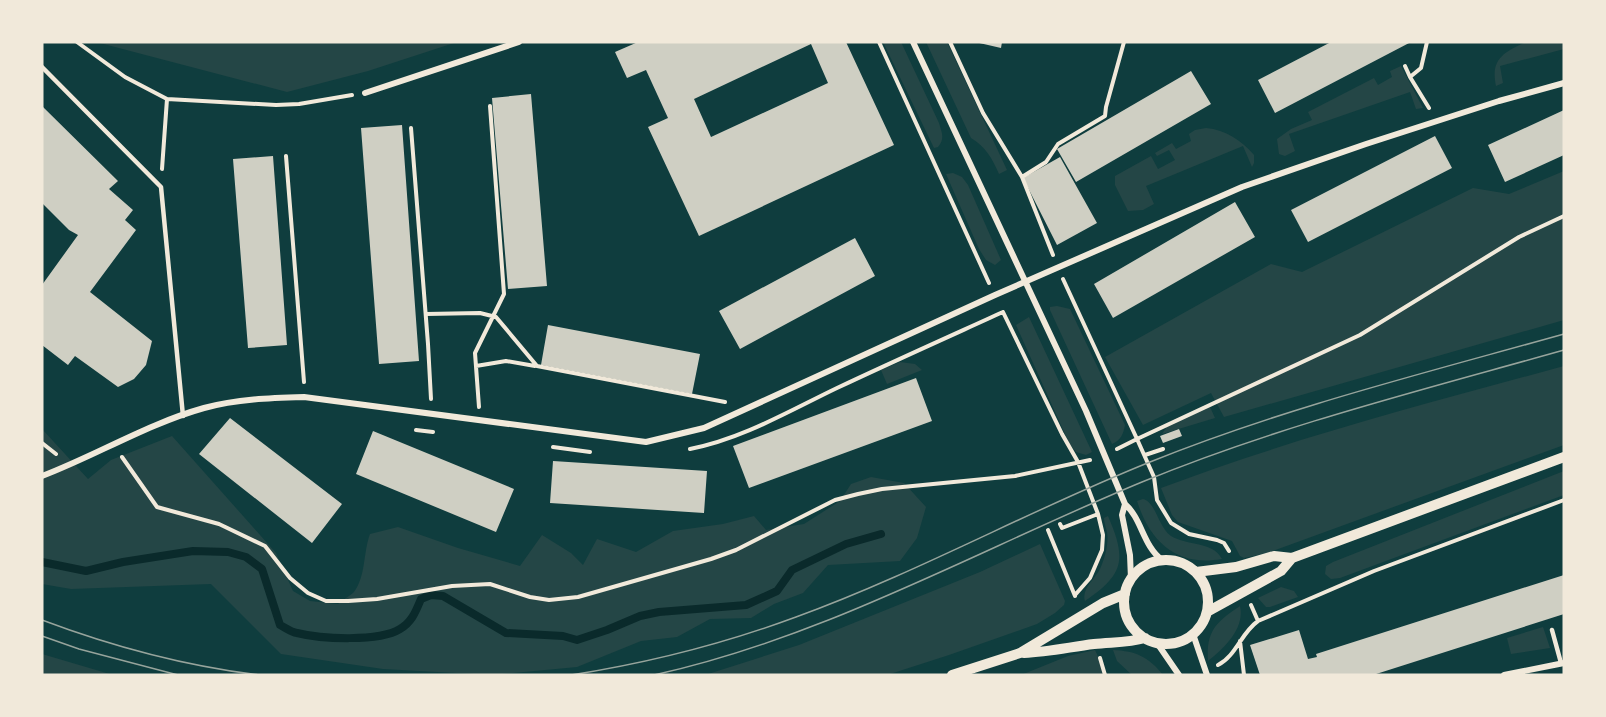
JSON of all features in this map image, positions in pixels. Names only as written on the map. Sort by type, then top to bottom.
[{"type":"street","points":[[365,93],[519,42]]},
{"type":"street","points":[[913,42],[1105,454],[1125,504],[1130,509],[1147,543],[1162,560]]},
{"type":"street","points":[[42,476],[71,465],[112,444],[204,408],[254,399],[304,397],[646,442],[704,428],[1024,282],[1242,187],[1437,121],[1564,83]]},
{"type":"street","points":[[1196,572],[1236,567],[1274,556],[1292,558],[1564,457]]},
{"type":"street","points":[[1125,504],[1122,515],[1130,555],[1131,579]]},
{"type":"street","points":[[1207,612],[1281,571],[1292,558]]},
{"type":"street","points":[[1162,560],[1180,562],[1196,572],[1207,592],[1207,612],[1200,627],[1193,634],[1176,642],[1157,643],[1145,638],[1135,630],[1128,619],[1125,594],[1131,579],[1144,566],[1162,560]]},
{"type":"street","points":[[952,675],[1020,653],[1103,603],[1125,594]]},
{"type":"street","points":[[1193,634],[1207,675]]},
{"type":"street","points":[[1020,653],[1132,642],[1145,638]]},
{"type":"street","points":[[1157,643],[1179,675]]},
{"type":"street","points":[[1504,675],[1562,663]]},
{"type":"lane","points":[[42,67],[161,187],[183,416]]},
{"type":"lane","points":[[1552,630],[1562,663]]},
{"type":"path","points":[[77,42],[125,77],[166,99],[276,105],[299,104],[365,93]]},
{"type":"path","points":[[879,42],[995,295],[1062,434],[1078,462],[1098,514],[1103,543],[1100,559],[1090,578],[1075,595]]},
{"type":"path","points":[[950,42],[983,113],[1022,177],[1059,268],[1145,455],[1154,477],[1157,500],[1171,523],[1189,534],[1224,543],[1232,558]]},
{"type":"path","points":[[1022,177],[1046,162],[1058,144],[1105,116],[1124,42]]},
{"type":"path","points":[[1410,77],[1421,68],[1427,42]]},
{"type":"path","points":[[1405,66],[1437,121]]},
{"type":"path","points":[[161,187],[166,99]]},
{"type":"path","points":[[479,408],[475,353],[504,294],[490,106]]},
{"type":"path","points":[[411,128],[432,415]]},
{"type":"path","points":[[286,156],[304,389]]},
{"type":"path","points":[[112,444],[157,507],[219,524],[265,546],[290,578],[308,593],[326,601],[377,599],[452,586],[490,584],[530,597],[549,600],[578,597],[711,560],[736,550],[835,500],[882,489],[1015,476],[1105,454],[1360,335],[1519,237],[1564,216]]},
{"type":"path","points":[[426,314],[496,316],[537,366]]},
{"type":"path","points":[[476,366],[507,362],[537,366],[750,407]]},
{"type":"path","points":[[1145,455],[1163,449]]},
{"type":"path","points":[[1214,667],[1223,662],[1248,628],[1258,621],[1374,572],[1564,500]]},
{"type":"path","points":[[1060,524],[1062,528],[1098,514]]},
{"type":"path","points":[[1248,598],[1258,621]]},
{"type":"path","points":[[1240,640],[1244,675]]},
{"type":"shaded area","points":[[96,42],[457,42],[368,71],[287,92]]},
{"type":"shaded area","points":[[883,42],[901,42],[939,123],[942,139],[938,147],[934,148]]},
{"type":"shaded area","points":[[926,42],[947,42],[1007,170],[999,174],[988,153],[971,138]]},
{"type":"shaded area","points":[[1526,42],[1564,42],[1564,49],[1500,66],[1503,83],[1496,86],[1497,62],[1506,53]]},
{"type":"shaded area","points":[[1401,66],[1423,108],[1416,109],[1410,92],[1289,134],[1295,151],[1285,156],[1279,154],[1277,139],[1291,129],[1312,120],[1308,112],[1374,78],[1378,85],[1392,77],[1390,71]]},
{"type":"shaded area","points":[[1206,128],[1227,133],[1244,145],[1254,155],[1252,167],[1243,146],[1146,186],[1154,204],[1143,210],[1128,211],[1115,185],[1115,176],[1151,156],[1158,169],[1175,160],[1169,150],[1157,156],[1155,153],[1172,143],[1176,149],[1191,141],[1189,134]]},
{"type":"shaded area","points":[[1564,171],[1564,320],[1224,417],[1211,393],[1143,425],[1105,357],[1271,264],[1302,272],[1473,188],[1509,194]]},
{"type":"shaded area","points":[[953,173],[962,177],[968,185],[1001,260],[995,265],[986,260],[979,249],[946,174]]},
{"type":"shaded area","points":[[1050,307],[1070,309],[1125,425],[1121,437],[1112,444],[1050,310]]},
{"type":"shaded area","points":[[1029,317],[1092,452],[1086,455],[1076,452],[1069,443],[1016,325]]},
{"type":"shaded area","points":[[900,362],[915,364],[922,370],[887,384],[881,370]]},
{"type":"shaded area","points":[[1564,366],[1564,445],[1267,553],[1244,558],[1240,556],[1232,541],[1178,522],[1172,515],[1161,488],[1311,437]]},
{"type":"shaded area","points":[[1210,407],[1215,418],[1162,434],[1166,425]]},
{"type":"shaded area","points":[[42,429],[88,479],[111,460],[172,436],[276,553],[293,591],[310,601],[338,604],[358,586],[370,534],[398,527],[520,566],[542,535],[571,553],[583,565],[597,539],[636,552],[673,531],[723,524],[754,516],[766,530],[804,524],[840,501],[851,484],[871,477],[904,483],[926,507],[917,538],[900,561],[828,565],[803,593],[774,604],[751,618],[710,619],[677,637],[641,641],[577,667],[492,675],[383,669],[281,654],[211,584],[71,589],[42,584]]},
{"type":"shaded area","points":[[1564,471],[1564,495],[1340,578],[1331,579],[1325,574],[1326,566],[1333,562]]},
{"type":"shaded area","points":[[1143,499],[1151,505],[1163,527],[1171,536],[1206,546],[1218,553],[1222,559],[1192,559],[1168,548],[1149,528],[1137,501]]},
{"type":"shaded area","points":[[1108,516],[1118,544],[1118,565],[1108,583],[1085,601],[1085,592],[1100,569],[1105,555],[1107,536],[1104,518]]},
{"type":"shaded area","points":[[1040,544],[1065,601],[1055,613],[1037,624],[887,675],[705,675],[799,645],[980,572]]},
{"type":"shaded area","points":[[1281,587],[1294,591],[1298,597],[1270,607],[1266,607],[1258,598]]},
{"type":"shaded area","points":[[1240,606],[1239,622],[1232,637],[1208,661],[1209,642],[1214,628]]},
{"type":"shaded area","points":[[1543,627],[1550,648],[1511,654],[1507,638]]},
{"type":"shaded area","points":[[1095,650],[1102,665],[1103,675],[1021,675],[1068,656]]},
{"type":"shaded area","points":[[1113,650],[1141,656],[1163,675],[1132,675],[1117,661]]},
{"type":"shaded area","points":[[42,654],[113,675],[42,675]]},
{"type":"building","points":[[638,42],[846,42],[894,145],[699,236],[648,127],[668,118],[646,70],[627,78],[615,52]],"holes":[[[811,44],[828,83],[711,137],[694,99]]]},
{"type":"building","points":[[975,42],[1002,42],[1001,48]]},
{"type":"building","points":[[1331,42],[1411,42],[1275,113],[1258,80]]},
{"type":"building","points":[[1191,71],[1211,104],[1076,182],[1057,149]]},
{"type":"building","points":[[531,94],[547,286],[508,289],[492,98]]},
{"type":"building","points":[[42,106],[118,181],[109,189],[133,210],[125,220],[136,230],[90,292],[152,341],[146,365],[134,379],[118,387],[75,356],[68,365],[42,345],[42,285],[78,235],[69,230],[42,203]]},
{"type":"building","points":[[1564,110],[1564,155],[1505,182],[1488,145]]},
{"type":"building","points":[[402,125],[419,361],[379,364],[361,128]]},
{"type":"building","points":[[1435,136],[1452,168],[1308,242],[1291,210]]},
{"type":"building","points":[[273,156],[287,345],[248,348],[233,159]]},
{"type":"building","points":[[1060,157],[1097,223],[1057,245],[1023,178]]},
{"type":"building","points":[[1235,202],[1255,237],[1113,318],[1094,284]]},
{"type":"building","points":[[855,238],[875,276],[740,349],[719,311]]},
{"type":"building","points":[[548,325],[700,354],[692,394],[541,365]]},
{"type":"building","points":[[916,378],[932,421],[749,488],[733,446]]},
{"type":"building","points":[[230,418],[342,504],[312,543],[199,454]]},
{"type":"building","points":[[1179,429],[1182,436],[1163,443],[1160,436]]},
{"type":"building","points":[[373,431],[514,489],[496,532],[356,474]]},
{"type":"building","points":[[553,461],[707,471],[704,513],[550,503]]},
{"type":"building","points":[[1564,575],[1564,614],[1373,675],[1260,675],[1250,645],[1299,630],[1308,659],[1317,657],[1316,654]]},
{"type":"waterway","points":[[42,562],[86,571],[123,562],[193,551],[228,552],[246,557],[262,569],[280,625],[295,632],[320,637],[350,638],[365,638],[391,633],[408,623],[421,599],[431,595],[443,596],[506,633],[563,636],[577,640],[640,616],[659,612],[746,605],[777,591],[792,570],[846,544],[881,534]]},
{"type":"tram line","points":[[571,675],[685,652],[769,627],[841,600],[1061,500],[1201,443],[1355,392],[1564,334]]},
{"type":"tram line","points":[[654,675],[718,659],[841,615],[1142,482],[1245,443],[1351,410],[1564,350]]},
{"type":"tram line","points":[[42,620],[149,654],[259,675]]},
{"type":"tram line","points":[[42,636],[79,649],[178,675]]}]
